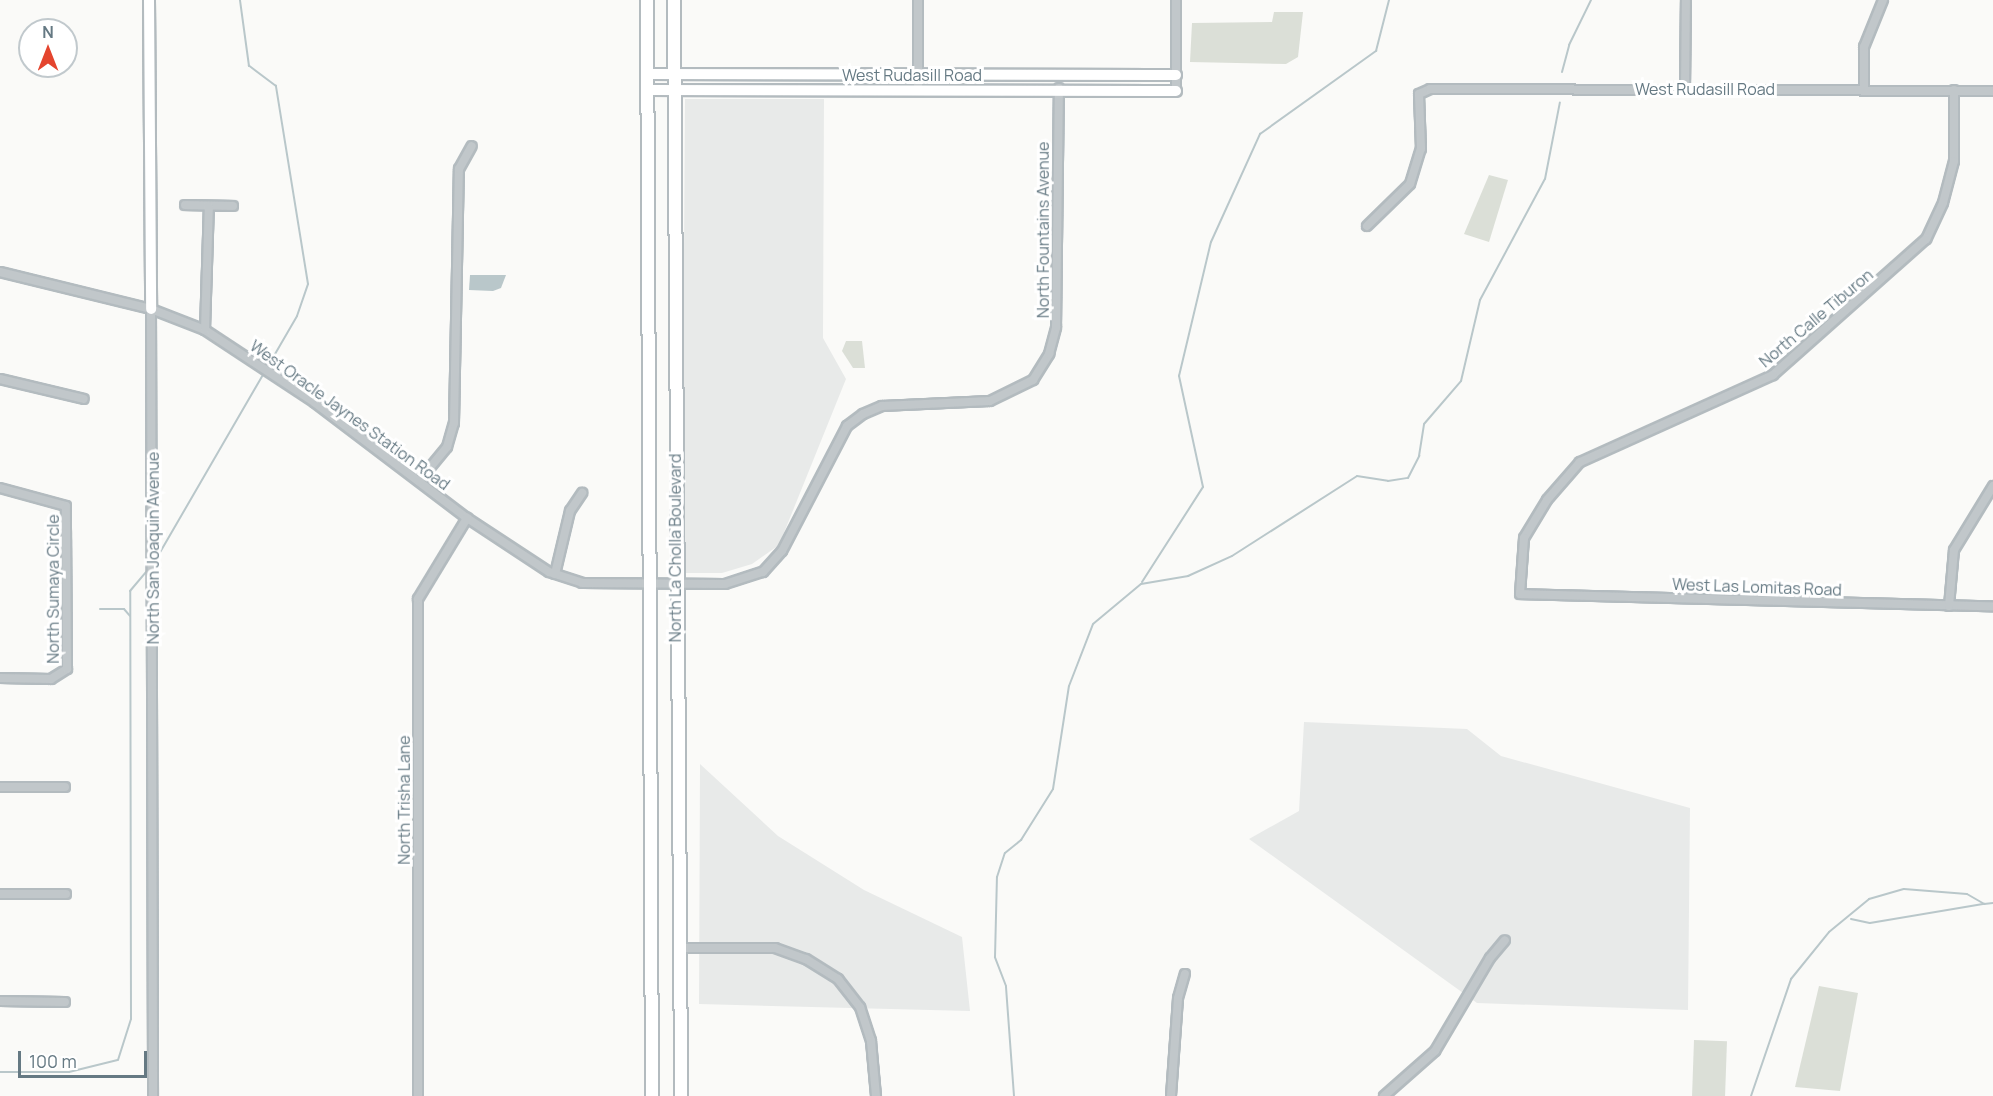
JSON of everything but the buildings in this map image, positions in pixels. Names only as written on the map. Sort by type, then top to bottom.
[{"type":"main road","name":"North La Cholla Boulevard","points":[[647,0],[652,1096]]},
{"type":"main road","name":"North La Cholla Boulevard","points":[[674,0],[675,586],[681,1096]]},
{"type":"street","name":"North San Joaquin Avenue","points":[[149,0],[153,1096]]},
{"type":"street","points":[[918,0],[918,80]]},
{"type":"street","points":[[1176,0],[1176,92]]},
{"type":"street","points":[[1685,89],[1686,0]]},
{"type":"street","points":[[1864,90],[1864,48],[1883,0]]},
{"type":"street","name":"West Rudasill Road","points":[[648,74],[918,80],[1176,75]]},
{"type":"street","name":"West Rudasill Road","points":[[648,90],[1059,89],[1176,92]]},
{"type":"street","name":"North Fountains Avenue","points":[[675,586],[725,584],[763,572],[795,532],[847,426],[863,414],[882,406],[990,401],[1032,380],[1049,354],[1056,327],[1059,89]]},
{"type":"street","name":"West Rudasill Road","points":[[1367,226],[1410,184],[1422,149],[1419,94],[1430,89],[1993,91]]},
{"type":"street","name":"North Calle Tiburon","points":[[1520,594],[1524,538],[1547,500],[1580,462],[1773,375],[1926,239],[1943,203],[1954,161],[1954,90]]},
{"type":"street","points":[[419,482],[447,447],[454,423],[459,169],[472,146]]},
{"type":"street","points":[[185,206],[232,206]]},
{"type":"street","points":[[205,330],[209,206]]},
{"type":"street","name":"West Oracle Jaynes Station Road","points":[[0,272],[151,309],[205,330],[314,402],[467,518],[555,574],[582,583],[675,586]]},
{"type":"street","points":[[0,379],[84,399]]},
{"type":"street","points":[[1949,606],[1954,550],[1993,486]]},
{"type":"street","name":"North Sumaya Circle","points":[[0,488],[67,504],[69,658],[68,674],[51,680],[0,678]]},
{"type":"street","points":[[555,574],[562,534],[570,511],[582,493]]},
{"type":"street","name":"North Trisha Lane","points":[[418,1096],[418,599],[467,518]]},
{"type":"street","name":"West Las Lomitas Road","points":[[1520,594],[1993,606]]},
{"type":"street","points":[[0,787],[65,787]]},
{"type":"street","points":[[0,894],[66,894]]},
{"type":"street","points":[[1384,1096],[1435,1051],[1490,958],[1505,940]]},
{"type":"street","points":[[678,948],[775,948],[807,959],[838,979],[863,1015],[871,1041],[876,1096]]},
{"type":"street","points":[[1171,1096],[1178,998],[1185,974]]},
{"type":"street","points":[[0,1001],[65,1002]]},
{"type":"shaded area","points":[[1274,12],[1303,12],[1298,57],[1286,64],[1190,62],[1192,23],[1272,22]]},
{"type":"shaded area","points":[[685,99],[824,99],[823,338],[846,379],[779,545],[752,564],[722,573],[682,573]]},
{"type":"shaded area","points":[[1489,175],[1508,180],[1489,242],[1464,234]]},
{"type":"shaded area","points":[[470,275],[506,275],[501,288],[493,291],[469,290]]},
{"type":"shaded area","points":[[846,341],[862,341],[865,368],[853,368],[842,351]]},
{"type":"shaded area","points":[[1304,722],[1467,729],[1501,756],[1690,808],[1688,1010],[1477,1003],[1249,839],[1299,811]]},
{"type":"shaded area","points":[[700,764],[778,836],[864,890],[962,937],[970,1011],[699,1004]]},
{"type":"shaded area","points":[[1819,986],[1858,993],[1840,1091],[1795,1087]]},
{"type":"shaded area","points":[[1694,1040],[1727,1041],[1725,1096],[1692,1096]]},
{"type":"waterway","points":[[155,561],[297,316],[308,284],[276,86],[249,66],[240,0]]},
{"type":"waterway","points":[[1142,582],[1203,487],[1179,376],[1211,242],[1260,134],[1376,51],[1389,0]]},
{"type":"waterway","points":[[1562,72],[1569,45],[1591,0]]},
{"type":"waterway","points":[[1014,1096],[1006,986],[995,957],[997,877],[1005,853],[1021,840],[1053,789],[1069,686],[1093,624],[1141,584],[1188,576],[1232,556],[1357,476],[1388,481],[1408,478],[1419,456],[1424,424],[1461,381],[1480,300],[1545,179],[1560,102]]},
{"type":"waterway","points":[[0,1072],[69,1072],[118,1060],[131,1019],[130,591],[149,568]]},
{"type":"waterway","points":[[100,609],[124,609],[130,616]]},
{"type":"waterway","points":[[1751,1096],[1791,979],[1829,932],[1869,899],[1904,889],[1967,894],[1984,904],[1993,903]]},
{"type":"waterway","points":[[1851,919],[1870,923],[1984,904]]}]
